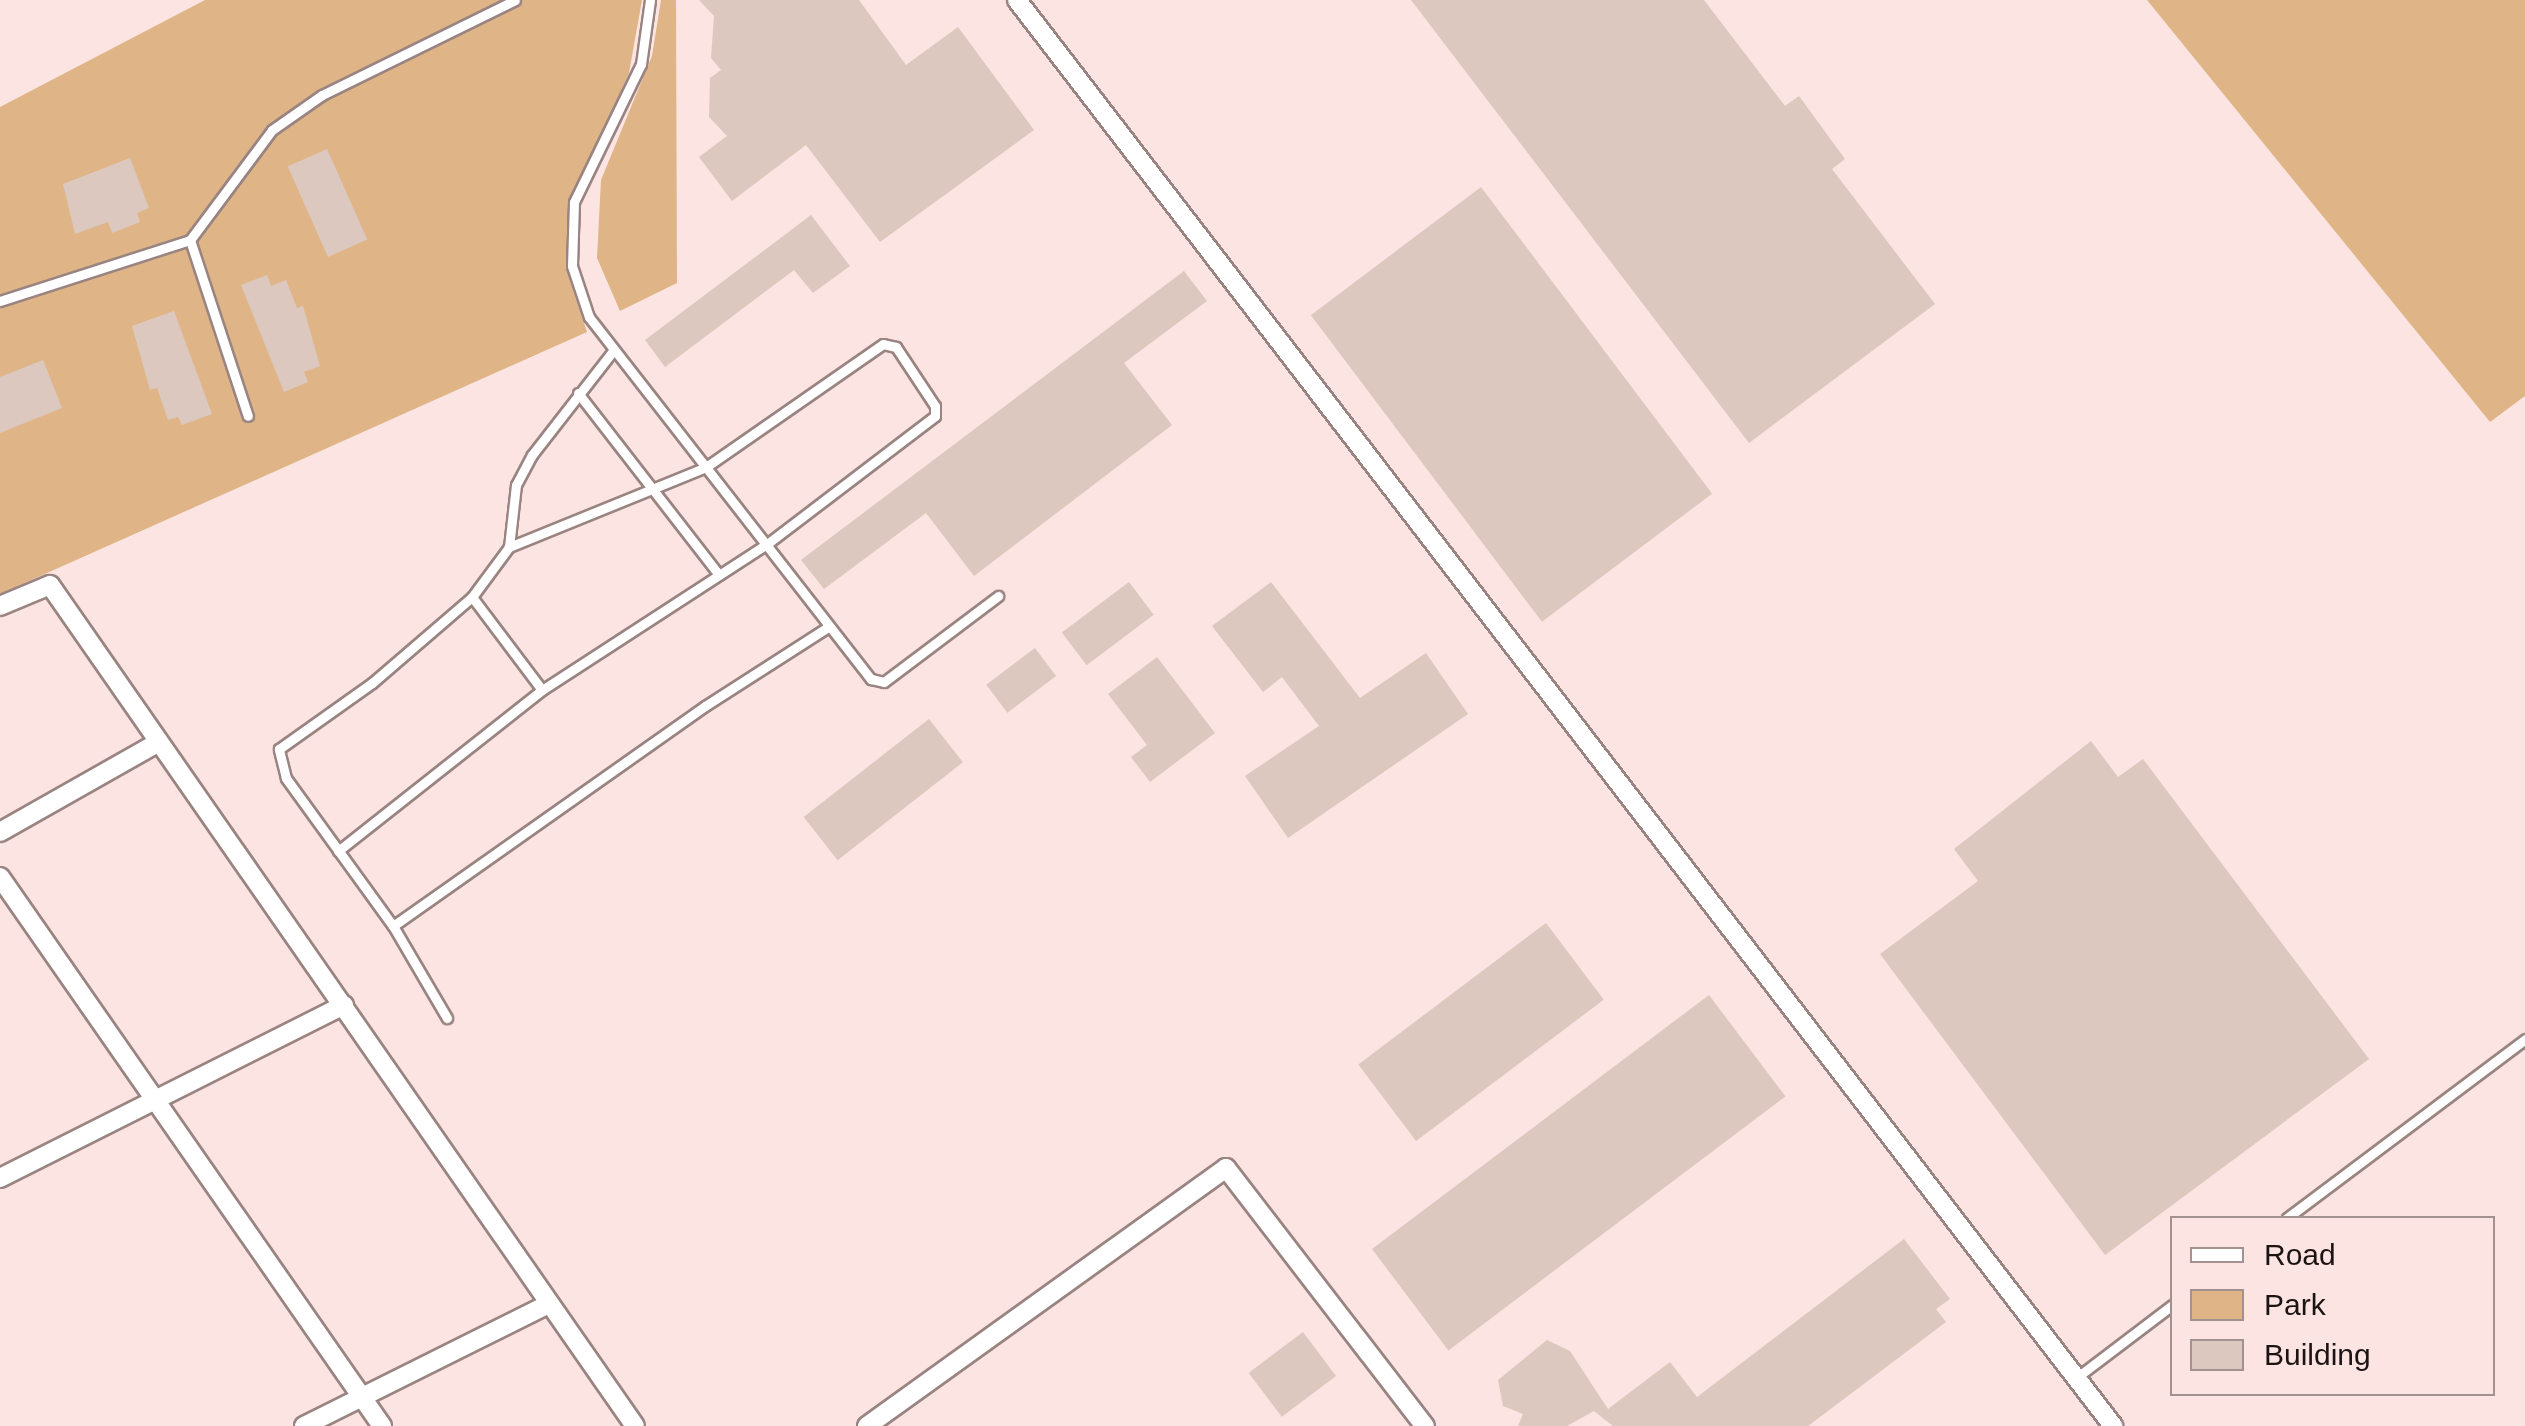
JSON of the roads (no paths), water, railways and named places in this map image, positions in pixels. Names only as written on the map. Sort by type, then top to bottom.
[{"type":"street","points":[[1017,0],[2113,1426]]},
{"type":"street","points":[[0,606],[50,585],[635,1426]]},
{"type":"street","points":[[0,832],[157,743]]},
{"type":"street","points":[[0,878],[360,1400],[382,1426]]},
{"type":"street","points":[[0,1178],[344,1004]]},
{"type":"street","points":[[867,1426],[1226,1168],[1426,1426]]},
{"type":"street","points":[[304,1426],[549,1304]]},
{"type":"lane","points":[[0,300],[190,240],[272,130],[322,95],[515,0]]},
{"type":"lane","points":[[650,0],[641,64],[580,181],[573,214],[580,300],[613,351],[767,544],[857,666],[884,682],[998,596]]},
{"type":"lane","points":[[190,240],[248,416]]},
{"type":"lane","points":[[338,851],[542,690],[767,544],[935,416],[896,347],[882,344],[706,467],[653,494],[508,547]]},
{"type":"lane","points":[[447,1018],[392,926],[286,778],[279,749],[372,683],[472,597],[508,547],[516,484],[578,393],[613,351]]},
{"type":"lane","points":[[578,393],[719,576]]},
{"type":"lane","points":[[472,597],[542,690]]},
{"type":"lane","points":[[392,926],[705,706],[828,627]]},
{"type":"lane","points":[[2290,1216],[2525,1039]]},
{"type":"lane","points":[[2076,1378],[2170,1308]]}]
